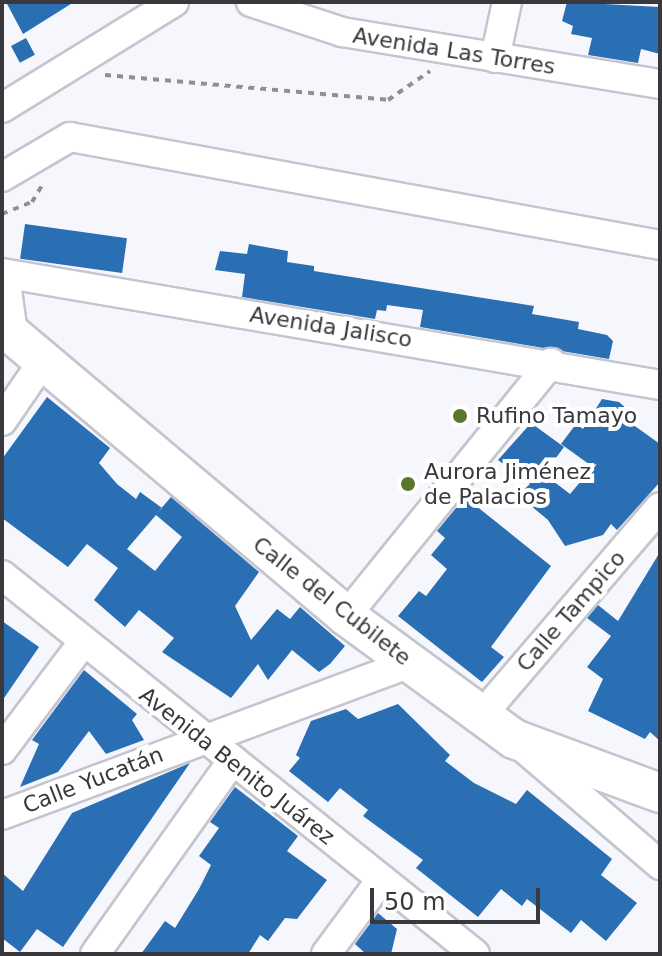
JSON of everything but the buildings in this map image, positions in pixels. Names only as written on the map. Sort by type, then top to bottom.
[{"type":"street","points":[[2,108],[174,2]]},
{"type":"street","name":"Avenida Las Torres","points":[[251,2],[342,32],[660,84]]},
{"type":"street","points":[[495,58],[507,2]]},
{"type":"street","points":[[2,177],[70,137],[660,245]]},
{"type":"street","name":"Avenida Jalisco","points":[[2,273],[551,363],[660,385]]},
{"type":"street","points":[[2,290],[5,329]]},
{"type":"street","name":"Calle del Cubilete","points":[[5,329],[41,364],[346,616],[514,739],[660,865]]},
{"type":"street","points":[[346,616],[551,363]]},
{"type":"street","points":[[2,421],[41,364]]},
{"type":"street","name":"Calle Tampico","points":[[481,716],[660,507]]},
{"type":"street","name":"Avenida Benito Juárez","points":[[2,575],[82,644],[233,760],[475,954]]},
{"type":"street","points":[[2,750],[82,644]]},
{"type":"street","name":"Calle Yucatán","points":[[2,815],[410,663]]},
{"type":"street","points":[[514,739],[657,788]]},
{"type":"street","points":[[95,954],[233,760]]},
{"type":"street","points":[[326,954],[381,880]]},
{"type":"path","points":[[63,71],[388,100],[458,52]]},
{"type":"place","name":"Rufino Tamayo","points":[[460,416]]},
{"type":"place","name":"Aurora Jiménez de Palacios","points":[[408,484]]}]
